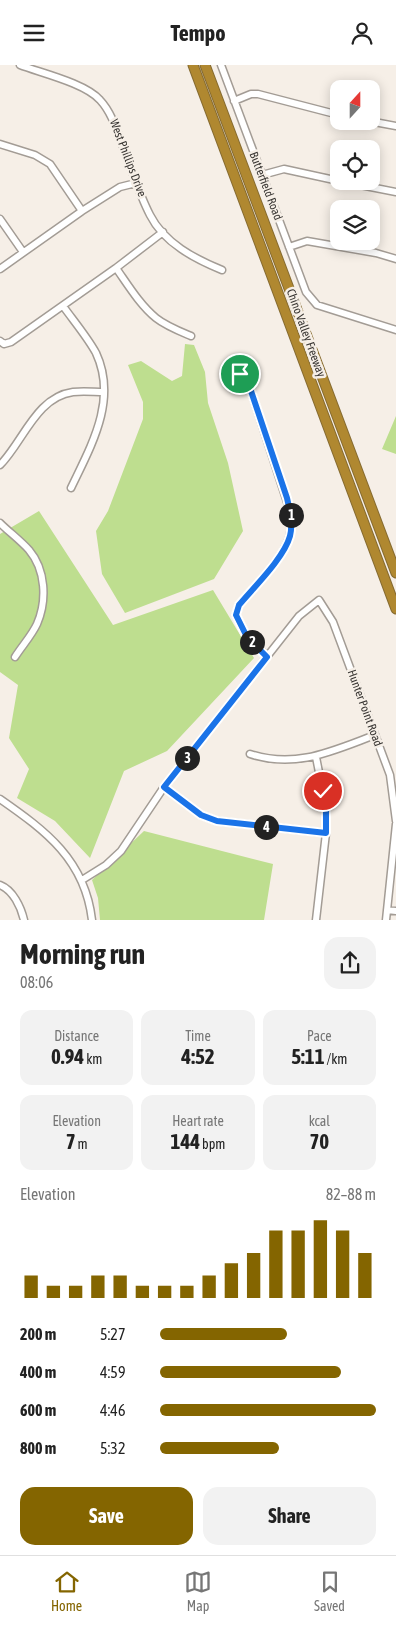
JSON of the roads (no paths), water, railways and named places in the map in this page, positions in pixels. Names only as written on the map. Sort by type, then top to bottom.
[{"type":"highway","name":"Chino Valley Freeway","points":[[193,65],[396,609]]},
{"type":"highway","name":"Chino Valley Freeway","points":[[205,65],[396,573]]},
{"type":"street","name":"West Phillips Drive","points":[[20,65],[83,88],[99,99],[111,115],[136,183],[151,217],[163,232],[190,255],[222,270]]},
{"type":"street","name":"Butterfield Road","points":[[220,65],[306,292],[317,305],[396,330]]},
{"type":"street","points":[[234,101],[251,94],[258,94],[330,113]]},
{"type":"street","points":[[380,123],[396,126]]},
{"type":"street","points":[[0,144],[35,155],[50,163],[82,211]]},
{"type":"street","points":[[262,175],[284,169],[330,179]]},
{"type":"street","points":[[0,269],[82,211],[120,187],[136,183]]},
{"type":"street","points":[[380,189],[396,192]]},
{"type":"street","points":[[0,219],[23,252]]},
{"type":"street","points":[[2,343],[11,342],[116,268],[163,232]]},
{"type":"street","points":[[289,247],[307,241],[376,253],[396,259]]},
{"type":"street","points":[[116,268],[145,308],[156,318],[190,336]]},
{"type":"street","points":[[63,306],[95,353],[102,375],[104,392],[103,411],[92,443],[71,488]]},
{"type":"street","points":[[82,880],[106,865],[121,851],[164,787],[267,657],[247,637],[236,615],[239,605],[284,551],[290,537],[292,524],[290,511],[251,391],[240,374]]},
{"type":"street","points":[[0,465],[10,456],[46,404],[59,396],[72,392],[104,392]]},
{"type":"street","points":[[0,523],[29,551],[38,565],[43,583],[42,602],[36,624],[15,657]]},
{"type":"street","name":"Hunter Point Road","points":[[267,657],[299,617],[319,601],[333,622],[390,775],[396,822],[386,920]]},
{"type":"street","points":[[250,754],[266,759],[316,757],[375,735]]},
{"type":"street","points":[[316,757],[326,808],[326,833],[316,920]]},
{"type":"street","points":[[164,787],[201,815],[217,821],[326,833]]},
{"type":"street","points":[[0,799],[38,826],[67,855],[82,880],[90,905],[92,920]]},
{"type":"street","points":[[0,885],[10,891],[22,911],[24,920]]},
{"type":"street","points":[[387,910],[396,911]]}]
